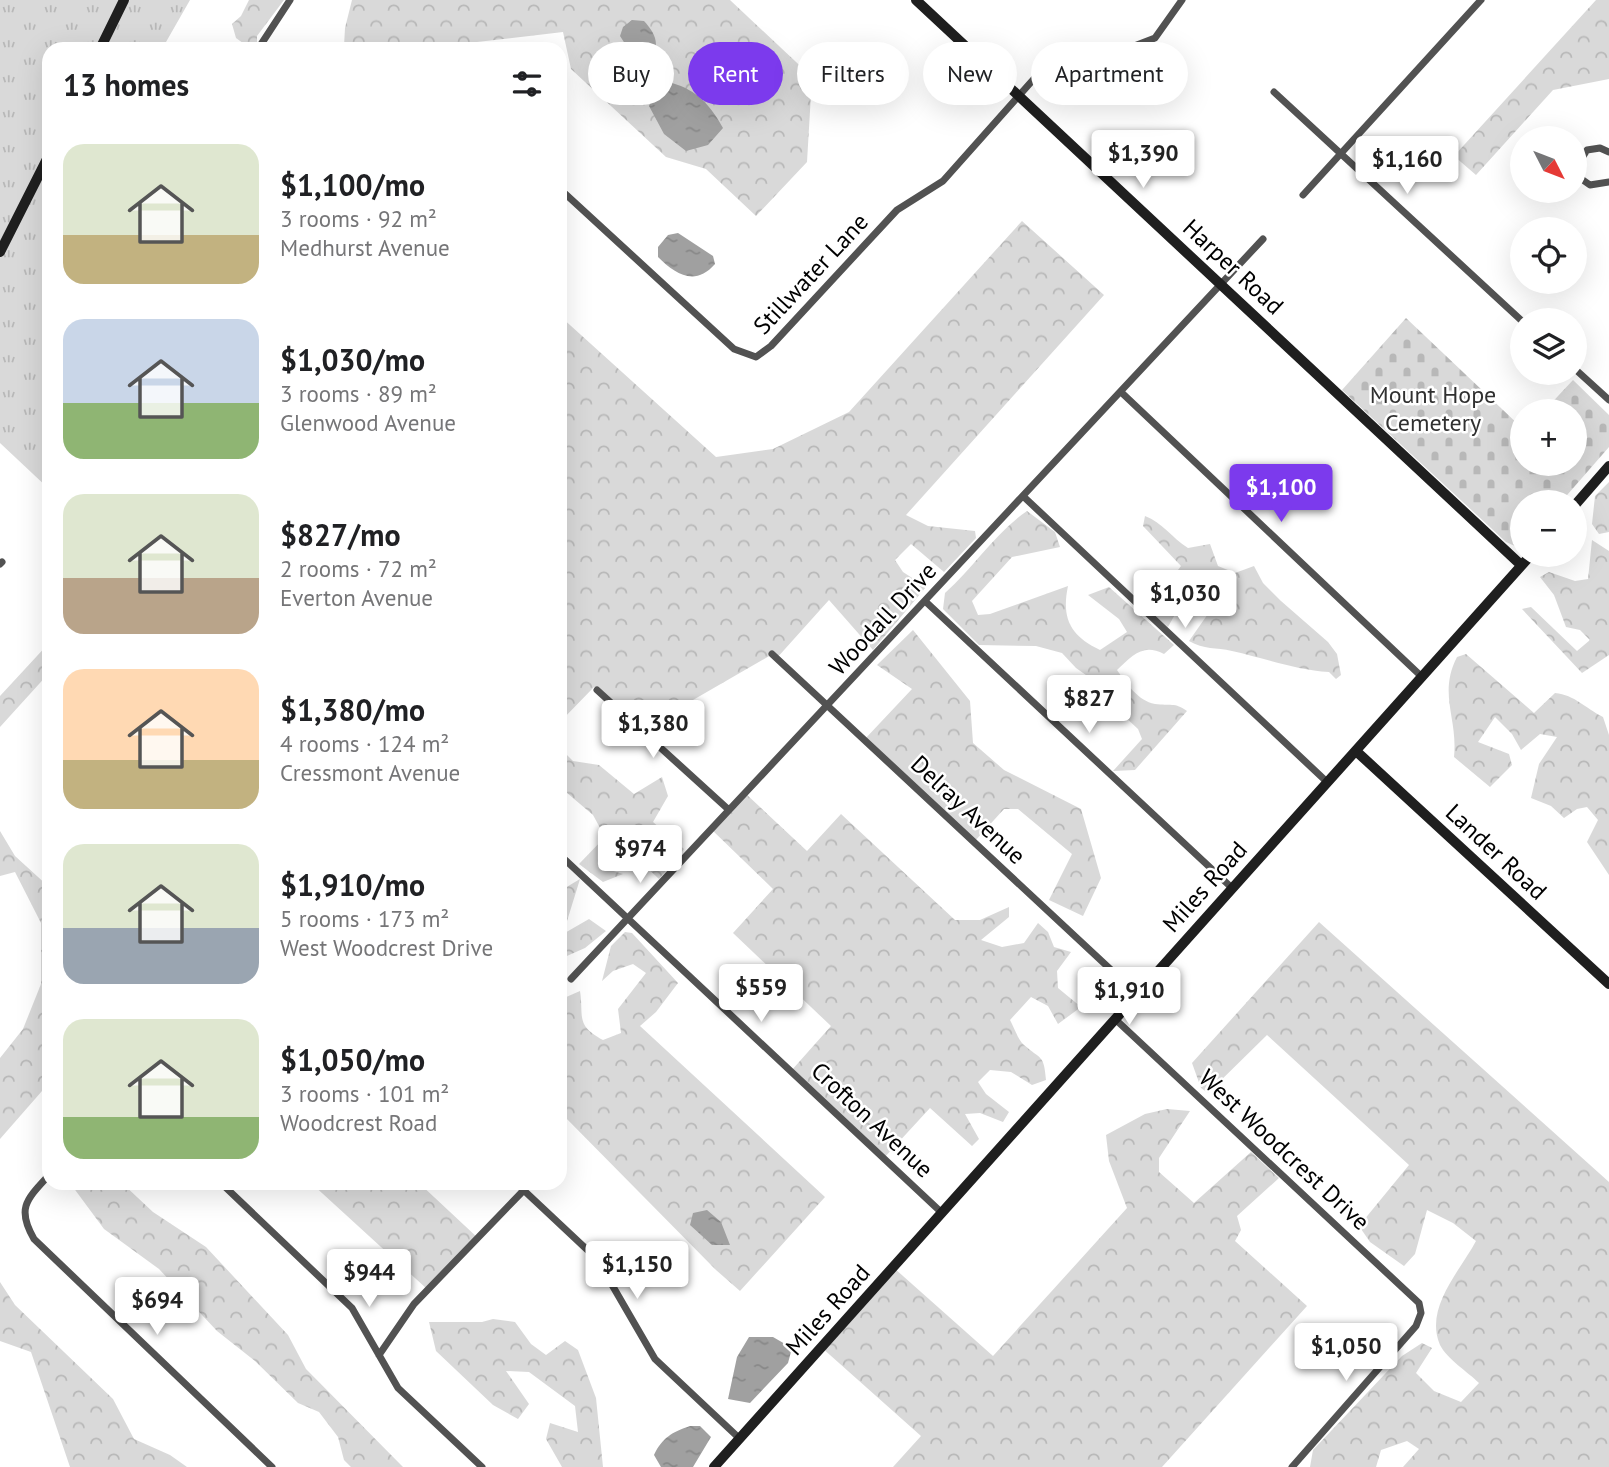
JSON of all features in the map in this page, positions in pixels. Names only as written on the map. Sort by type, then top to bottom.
[{"type":"street","points":[[103,42],[124,0]]},
{"type":"street","points":[[263,42],[290,0]]},
{"type":"street","name":"Harper Road","points":[[916,0],[1510,555]]},
{"type":"street","points":[[1020,96],[1048,63],[1093,51],[1129,48],[1155,38],[1182,0]]},
{"type":"street","points":[[1303,195],[1480,0]]},
{"type":"street","points":[[1274,92],[1510,310]]},
{"type":"street","name":"Stillwater Lane","points":[[567,195],[734,349],[756,357],[771,346],[897,210],[943,181],[1020,96]]},
{"type":"street","points":[[1609,152],[1600,148],[1587,150],[1577,166],[1580,178],[1590,185],[1609,182]]},
{"type":"street","points":[[0,252],[42,169]]},
{"type":"street","name":"Woodall Drive","points":[[571,979],[1122,393],[1263,239]]},
{"type":"street","points":[[1587,380],[1609,400]]},
{"type":"street","points":[[1122,393],[1421,676]]},
{"type":"street","points":[[1587,491],[1609,466]]},
{"type":"street","points":[[1024,497],[1327,782]]},
{"type":"street","name":"Miles Road","points":[[714,1467],[1519,567]]},
{"type":"street","points":[[926,602],[1232,888]]},
{"type":"street","name":"Delray Avenue","points":[[772,654],[1137,994]]},
{"type":"street","points":[[597,690],[729,810]]},
{"type":"street","name":"Lander Road","points":[[1356,751],[1609,984]]},
{"type":"street","name":"Crofton Avenue","points":[[567,862],[942,1213]]},
{"type":"street","name":"West Woodcrest Drive","points":[[1115,1019],[1419,1303],[1421,1313],[1416,1326],[1292,1467]]},
{"type":"street","points":[[42,1182],[26,1199],[24,1221],[34,1239],[272,1467]]},
{"type":"street","points":[[228,1190],[352,1308],[398,1388],[482,1467]]},
{"type":"street","points":[[379,1355],[414,1304],[524,1190],[597,1259],[655,1359],[739,1438]]},
{"type":"green space","points":[[0,0],[190,0],[166,42],[42,42],[42,482],[0,443]]},
{"type":"green space","points":[[249,0],[284,0],[257,36],[257,42],[242,42],[236,38],[232,24],[241,16]]},
{"type":"green space","points":[[352,0],[730,0],[775,42],[688,42],[688,105],[783,105],[783,50],[797,63],[797,105],[810,105],[807,162],[756,216],[706,169],[666,157],[610,105],[674,105],[674,42],[588,42],[588,85],[571,69],[563,32],[477,42],[344,42]]},
{"type":"green space","points":[[1596,0],[1609,0],[1609,79],[1553,90],[1520,126],[1510,126],[1510,137],[1476,175],[1454,156]]},
{"type":"green space","points":[[1022,221],[1104,295],[906,515],[928,526],[975,531],[976,538],[944,572],[911,544],[895,560],[903,572],[926,587],[873,650],[829,600],[776,659],[771,655],[641,730],[594,687],[567,715],[567,322],[716,457],[773,449],[849,412]]},
{"type":"green space","name":"Mount Hope Cemetery","points":[[1406,318],[1510,417],[1510,476],[1584,476],[1571,490],[1510,490],[1510,544],[1342,390]]},
{"type":"green space","name":"Mount Hope Cemetery","points":[[1568,385],[1578,385],[1609,415],[1609,447],[1587,472],[1587,399],[1555,399]]},
{"type":"green space","points":[[1609,482],[1609,532],[1599,534],[1592,524],[1595,496]]},
{"type":"green space","points":[[1027,511],[1055,532],[1060,547],[1012,557],[972,601],[978,615],[990,614],[1068,586],[1066,608],[1070,625],[1082,639],[1100,650],[1127,632],[1119,619],[1088,595],[1109,587],[1174,645],[1164,654],[1150,650],[1139,652],[1117,670],[1133,691],[1143,699],[1155,704],[1176,705],[1187,711],[1135,770],[1113,771],[1142,739],[1138,729],[1110,703],[1100,685],[1076,668],[1062,653],[1036,646],[979,645],[943,609],[945,593],[1005,529]]},
{"type":"green space","points":[[1145,516],[1157,522],[1188,548],[1210,544],[1218,566],[1235,573],[1254,566],[1263,583],[1328,642],[1337,654],[1341,675],[1336,679],[1329,672],[1304,669],[1189,641],[1210,611],[1212,597],[1204,584],[1194,580],[1168,627],[1139,603],[1169,582],[1181,566],[1143,526]]},
{"type":"green space","points":[[1592,540],[1609,551],[1609,655],[1582,673],[1522,609],[1531,607],[1577,651],[1590,640],[1580,630],[1566,627],[1554,595],[1540,577],[1549,572],[1575,581],[1588,579]]},
{"type":"green space","points":[[913,630],[970,701],[973,743],[1004,770],[1081,809],[1101,878],[1083,916],[1049,900],[1072,854],[1018,809],[1004,809],[974,842],[864,740],[912,689],[877,665]]},
{"type":"green space","points":[[42,651],[42,681],[0,727],[0,696]]},
{"type":"green space","points":[[1466,654],[1534,713],[1555,693],[1574,699],[1603,717],[1609,735],[1609,875],[1587,842],[1598,820],[1587,807],[1577,809],[1564,818],[1551,806],[1531,798],[1539,764],[1557,737],[1540,734],[1521,750],[1512,734],[1495,717],[1478,742],[1509,754],[1512,765],[1490,787],[1454,757],[1449,683],[1457,657]]},
{"type":"green space","points":[[567,755],[573,761],[599,765],[634,794],[662,777],[668,796],[653,822],[684,849],[659,879],[642,863],[648,850],[623,836],[607,869],[623,874],[603,882],[579,864],[605,837],[593,815],[567,793]]},
{"type":"green space","points":[[745,793],[807,851],[841,814],[955,920],[980,920],[1009,907],[1009,917],[981,940],[1002,947],[1024,943],[1038,923],[1048,932],[1054,947],[1071,952],[1057,971],[1058,988],[1081,1007],[1058,1024],[1048,1006],[1031,997],[1010,1020],[1022,1043],[1043,1061],[1046,1080],[1032,1085],[1011,1072],[990,1070],[978,1082],[986,1094],[1009,1112],[1003,1122],[980,1113],[965,1114],[979,1139],[972,1146],[930,1108],[884,1158],[791,1071],[831,1026],[733,933],[773,889],[711,829]]},
{"type":"green space","points":[[0,831],[15,856],[42,881],[42,1091],[0,1139],[0,1058],[23,1029],[41,984],[41,923],[15,872],[0,876]]},
{"type":"green space","points":[[580,879],[567,921],[567,887]]},
{"type":"green space","points":[[589,919],[606,931],[585,948],[567,956],[567,932]]},
{"type":"green space","points":[[1319,922],[1609,1182],[1609,1467],[1403,1467],[1419,1449],[1407,1441],[1381,1450],[1376,1467],[1310,1467],[1313,1450],[1402,1356],[1422,1343],[1432,1348],[1416,1373],[1434,1391],[1461,1402],[1479,1383],[1443,1350],[1436,1331],[1440,1304],[1446,1290],[1476,1241],[1453,1223],[1427,1210],[1415,1254],[1404,1266],[1370,1242],[1359,1226],[1409,1165],[1267,1035],[1208,1093],[1201,1088],[1192,1063]]},
{"type":"green space","points":[[625,932],[632,933],[678,983],[656,1012],[640,1026],[825,1197],[740,1291],[567,1119],[567,997],[580,991],[584,1025],[603,1040],[621,1033],[618,1009],[646,973],[633,964],[613,971],[602,981],[611,946]]},
{"type":"green space","points":[[1167,1109],[1190,1111],[1159,1158],[1159,1172],[1194,1203],[1251,1152],[1279,1178],[1237,1216],[1241,1230],[1235,1241],[1307,1306],[1162,1467],[893,1467],[921,1436],[821,1347],[894,1268],[993,1356],[1127,1208],[1109,1161],[1106,1135],[1145,1114]]},
{"type":"green space","points":[[75,1190],[129,1190],[153,1212],[206,1247],[288,1335],[306,1369],[403,1467],[351,1467],[344,1460],[338,1437],[319,1412],[298,1403],[255,1361],[217,1331],[159,1269],[104,1229]]},
{"type":"green space","points":[[319,1190],[426,1190],[479,1239],[427,1289]]},
{"type":"green space","points":[[0,1282],[15,1305],[113,1399],[134,1439],[170,1455],[187,1467],[70,1467],[31,1352],[0,1341]]},
{"type":"green space","points":[[493,1319],[515,1322],[531,1344],[546,1355],[565,1341],[578,1350],[596,1398],[603,1467],[562,1467],[546,1439],[550,1423],[578,1432],[575,1406],[529,1372],[506,1371],[529,1404],[518,1419],[493,1405],[436,1351],[429,1322],[482,1322]]},
{"type":"water","points":[[632,20],[644,21],[656,42],[624,42],[620,36],[623,27]]},
{"type":"water","points":[[674,84],[688,90],[688,105],[707,105],[723,128],[708,145],[686,151],[664,134],[649,106],[674,105]]},
{"type":"water","points":[[678,233],[713,256],[715,264],[708,271],[700,275],[685,276],[658,257],[658,247],[668,235]]},
{"type":"water","points":[[707,1210],[721,1222],[730,1245],[712,1245],[690,1225],[693,1213]]},
{"type":"water","points":[[749,1337],[773,1337],[792,1348],[788,1363],[750,1403],[728,1399],[737,1357]]},
{"type":"water","points":[[690,1426],[700,1426],[711,1437],[693,1467],[661,1467],[654,1455],[660,1444],[673,1433]]}]
